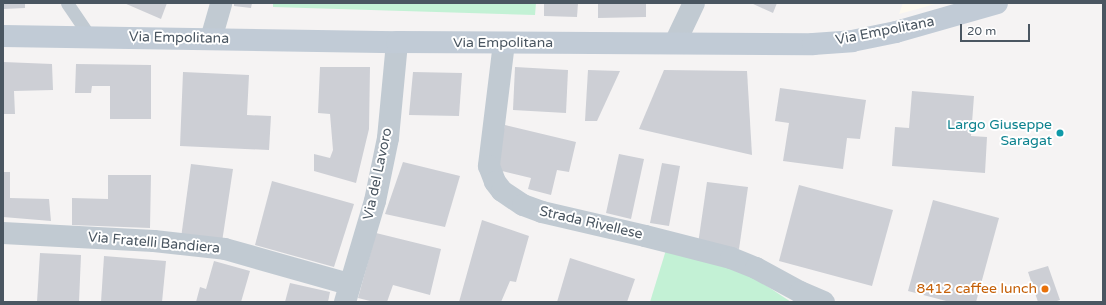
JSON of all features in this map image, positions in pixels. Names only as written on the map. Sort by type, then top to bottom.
[{"type":"main road","name":"Via Empolitana","points":[[3,36],[397,42],[793,44],[852,41],[917,27],[997,3]]},
{"type":"street","points":[[211,39],[221,3]]},
{"type":"street","points":[[675,44],[694,3]]},
{"type":"street","name":"Via del Lavoro","points":[[347,293],[375,201],[388,138],[397,42]]},
{"type":"street","name":"Strada Rivellese","points":[[504,43],[489,166],[495,182],[507,195],[524,205],[542,212],[731,258],[756,268],[800,292],[824,302]]},
{"type":"street","name":"Via Fratelli Bandiera","points":[[3,233],[154,241],[225,249],[347,293]]},
{"type":"lane","points":[[67,3],[90,37]]},
{"type":"shaded area","points":[[903,3],[939,3],[899,14]]},
{"type":"green space","points":[[273,3],[536,3],[535,15],[273,7]]},
{"type":"green space","points":[[666,250],[738,267],[791,302],[650,302]]},
{"type":"building","points":[[3,3],[25,3],[25,8],[3,9]]},
{"type":"building","points":[[124,3],[167,3],[161,19]]},
{"type":"building","points":[[234,3],[252,3],[251,8],[234,6]]},
{"type":"building","points":[[544,3],[578,3],[577,17],[544,16]]},
{"type":"building","points":[[598,3],[646,3],[646,17],[598,18]]},
{"type":"building","points":[[751,3],[777,3],[773,13]]},
{"type":"building","points":[[3,62],[52,64],[53,90],[14,91],[15,114],[3,114]]},
{"type":"building","points":[[76,64],[151,65],[151,119],[110,119],[110,86],[92,86],[91,93],[75,93]]},
{"type":"building","points":[[320,67],[370,67],[369,129],[356,183],[314,171],[314,154],[330,158],[333,150],[330,114],[318,113]]},
{"type":"building","points":[[515,67],[568,70],[566,113],[513,110]]},
{"type":"building","points":[[588,70],[620,71],[597,121],[585,121]]},
{"type":"building","points":[[664,70],[747,71],[752,155],[639,129]]},
{"type":"building","points":[[183,72],[249,75],[247,115],[271,116],[269,150],[180,146]]},
{"type":"building","points":[[413,72],[462,73],[459,116],[409,115]]},
{"type":"building","points":[[780,88],[866,100],[860,139],[847,138],[843,169],[783,161],[789,123],[775,121]]},
{"type":"building","points":[[912,91],[974,96],[971,136],[987,137],[985,173],[892,166],[895,127],[909,128]]},
{"type":"building","points":[[505,125],[576,142],[569,172],[557,170],[551,195],[528,189],[531,178],[494,169]]},
{"type":"building","points":[[619,154],[644,159],[631,219],[606,213]]},
{"type":"building","points":[[403,162],[460,176],[445,227],[385,214]]},
{"type":"building","points":[[662,163],[680,166],[669,226],[650,223]]},
{"type":"building","points":[[191,164],[233,169],[222,242],[181,238]]},
{"type":"building","points":[[3,172],[10,172],[10,198],[49,199],[51,221],[3,217]]},
{"type":"building","points":[[108,175],[151,175],[150,228],[72,225],[72,198],[108,199]]},
{"type":"building","points":[[272,181],[354,204],[334,267],[255,245]]},
{"type":"building","points":[[707,182],[748,187],[739,249],[698,244]]},
{"type":"building","points":[[799,185],[893,210],[872,286],[779,261]]},
{"type":"building","points":[[933,200],[999,218],[976,302],[950,302],[908,291]]},
{"type":"building","points":[[482,220],[529,236],[516,282],[510,281],[501,302],[459,302]]},
{"type":"building","points":[[376,233],[441,249],[430,295],[393,285],[387,302],[374,302],[358,298]]},
{"type":"building","points":[[40,253],[81,255],[79,302],[37,302]]},
{"type":"building","points":[[104,256],[166,261],[162,302],[101,302]]},
{"type":"building","points":[[570,258],[635,279],[627,302],[557,302]]},
{"type":"building","points":[[214,261],[250,271],[241,302],[196,302],[200,287],[206,289]]},
{"type":"building","points":[[1048,266],[1060,300],[1054,302],[1038,302],[1028,272]]},
{"type":"building","points":[[290,283],[330,292],[328,302],[285,302]]},
{"type":"place","name":"Largo Giuseppe Saragat","points":[[1060,133]]},
{"type":"place","name":"8412 caffee lunch","points":[[1045,289]]}]
